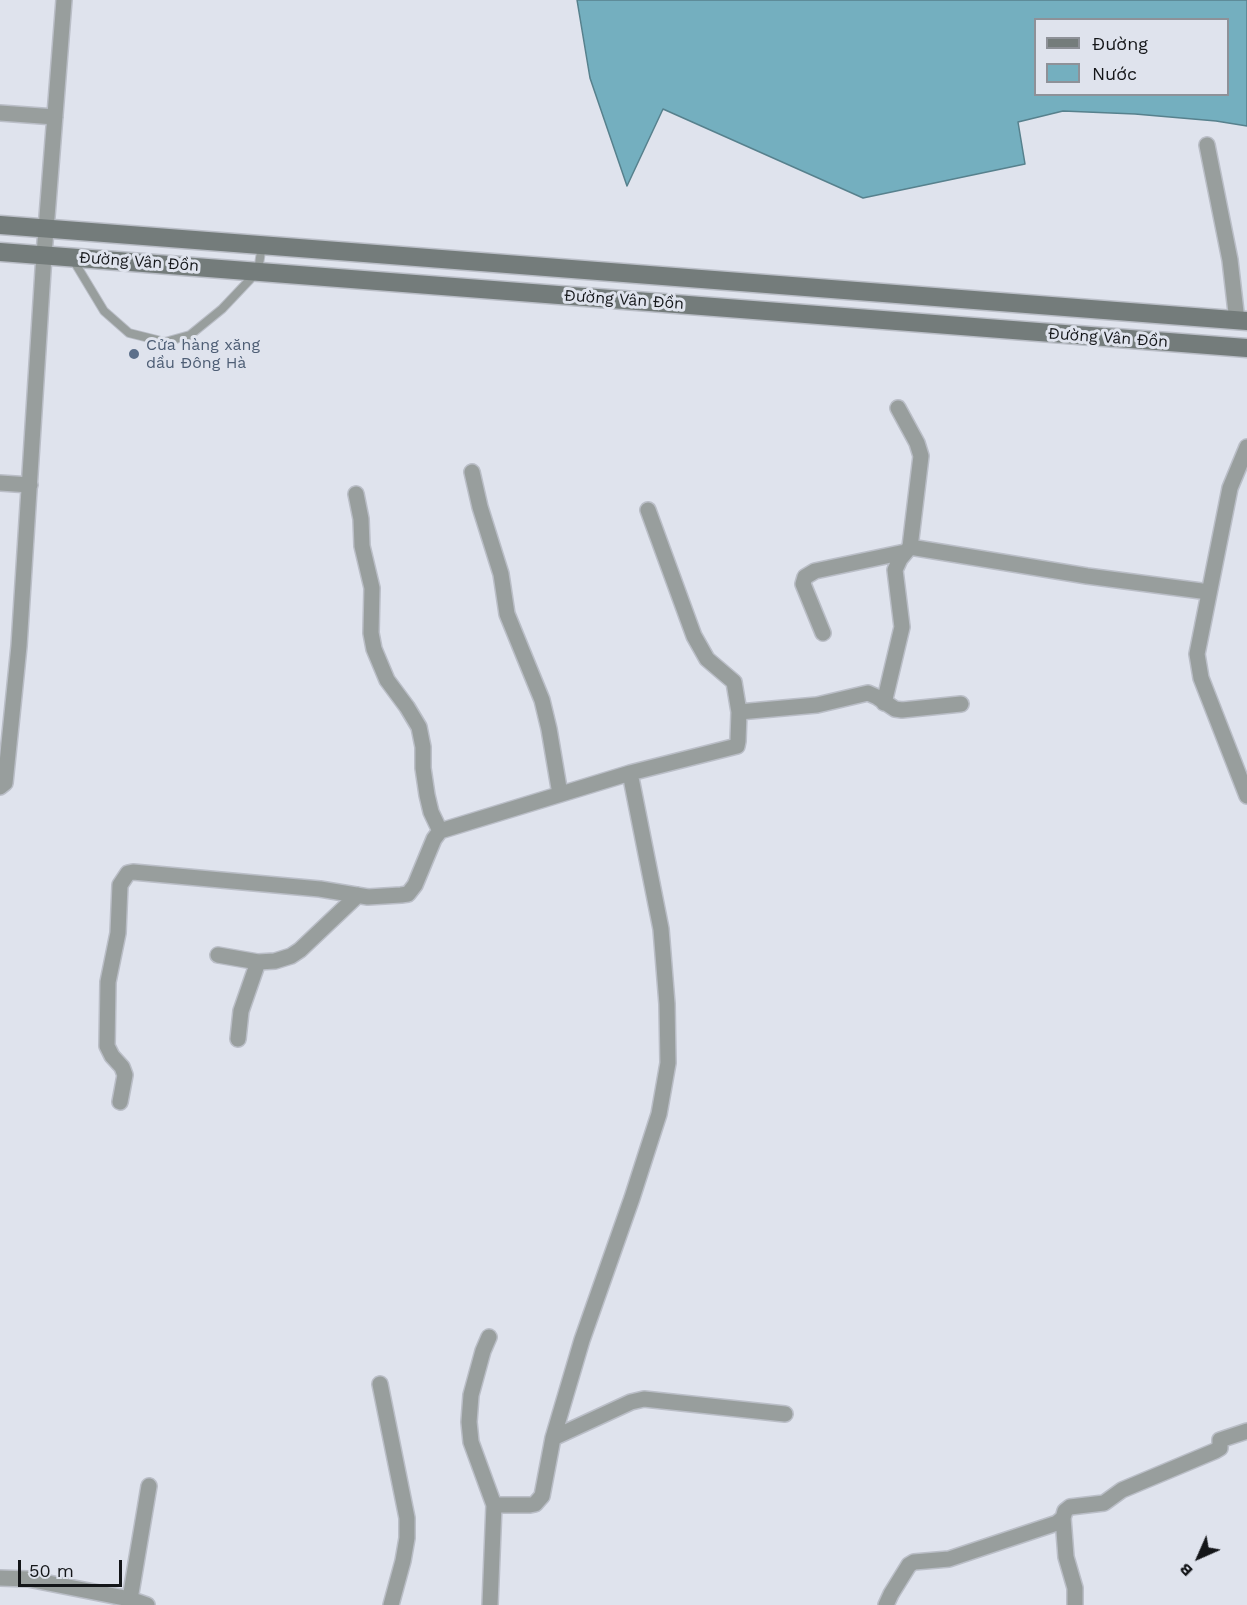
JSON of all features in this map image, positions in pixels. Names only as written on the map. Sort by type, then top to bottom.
[{"type":"main road","name":"Đường Vân Đồn","points":[[0,225],[1242,321]]},
{"type":"main road","name":"Đường Vân Đồn","points":[[0,252],[1247,348]]},
{"type":"main road","points":[[849,317],[851,290]]},
{"type":"street","points":[[0,787],[4,783],[19,646],[44,255],[64,0]]},
{"type":"street","points":[[0,113],[55,117]]},
{"type":"street","points":[[1207,145],[1242,321]]},
{"type":"street","points":[[884,702],[902,627],[895,570],[908,549],[921,456],[898,408]]},
{"type":"street","points":[[1247,447],[1230,488],[1197,654],[1201,678],[1247,795]]},
{"type":"street","points":[[472,472],[480,507],[501,574],[507,614],[542,700],[560,794]]},
{"type":"street","points":[[0,483],[30,485]]},
{"type":"street","points":[[356,494],[361,519],[362,546],[372,588],[371,633],[374,649],[387,680],[419,727],[423,747],[426,795],[440,831]]},
{"type":"street","points":[[120,1102],[125,1075],[107,1046],[108,982],[118,929],[120,885],[128,873],[320,889],[368,897],[401,896],[408,894],[415,885],[434,839],[440,831],[630,773],[734,747],[738,741],[739,712],[734,682],[707,659],[694,636],[648,510]]},
{"type":"street","points":[[824,633],[803,584],[805,577],[815,571],[908,549],[1209,592]]},
{"type":"street","points":[[739,712],[817,705],[868,693],[895,709],[910,710],[961,705]]},
{"type":"street","points":[[494,1505],[530,1505],[538,1501],[544,1490],[547,1462],[553,1438],[582,1340],[655,1125],[668,1064],[667,1004],[661,929],[630,773]]},
{"type":"street","points":[[218,955],[258,962],[276,961],[291,956],[358,896]]},
{"type":"street","points":[[238,1039],[241,1011],[258,962]]},
{"type":"street","points":[[489,1337],[471,1395],[469,1422],[471,1442],[494,1505],[490,1605]]},
{"type":"street","points":[[380,1384],[407,1518],[407,1538],[403,1561],[391,1605]]},
{"type":"street","points":[[553,1438],[620,1406],[644,1399],[785,1414]]},
{"type":"street","points":[[1075,1605],[1075,1588],[1066,1557],[1063,1518],[1065,1511],[1070,1507],[1104,1503],[1122,1490],[1215,1452],[1221,1448],[1220,1440],[1247,1431]]},
{"type":"street","points":[[130,1599],[148,1486]]},
{"type":"street","points":[[886,1605],[909,1565],[914,1562],[949,1559],[1050,1526],[1063,1518]]},
{"type":"street","points":[[0,1578],[28,1579],[81,1598],[130,1599],[147,1605]]},
{"type":"lane","points":[[71,257],[104,312],[129,333],[165,342],[190,334],[222,309],[258,271],[262,245]]},
{"type":"water","points":[[577,0],[1247,0],[1247,126],[1135,114],[1063,111],[1018,122],[1025,164],[863,198],[663,109],[627,186],[590,78]]},
{"type":"place","name":"Cửa hàng xăng dầu Đông Hà","points":[[134,354]]}]
